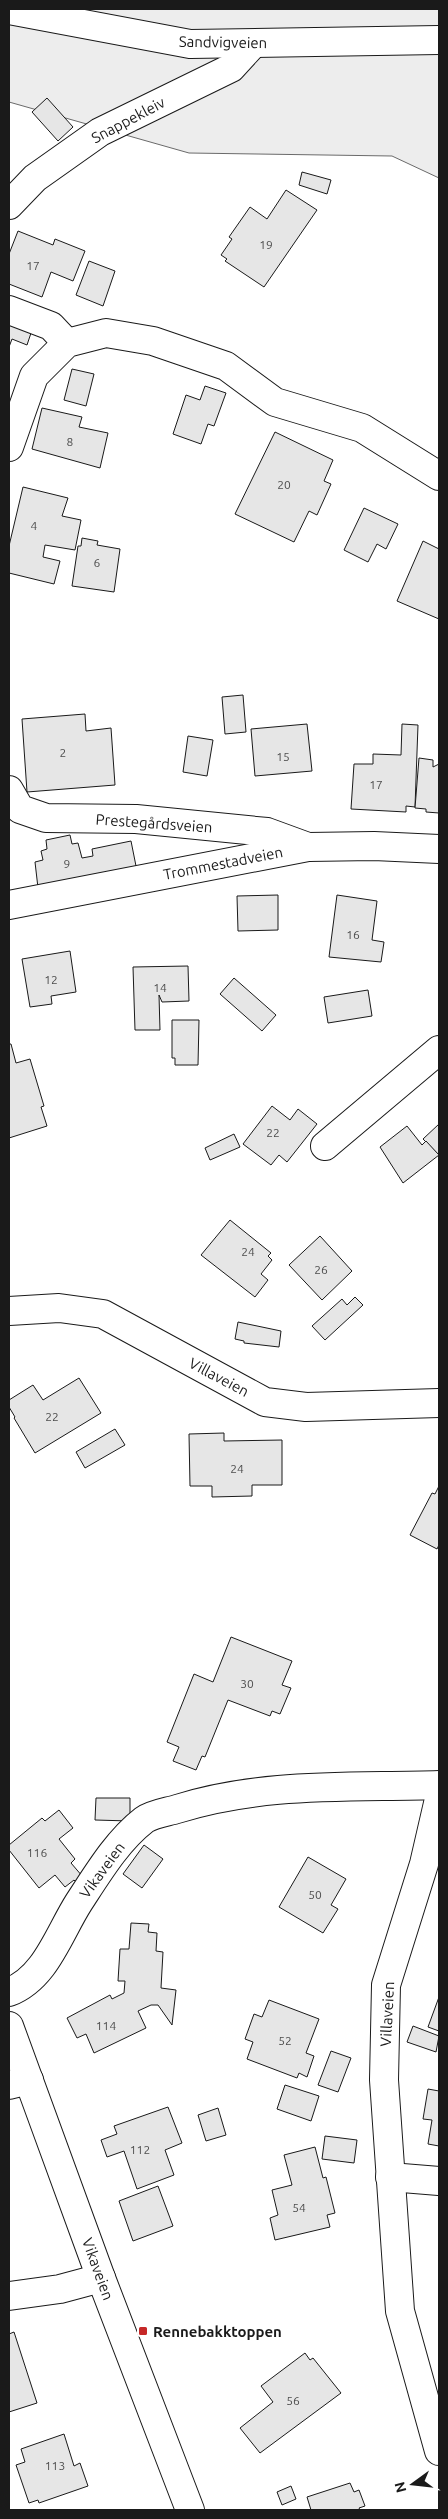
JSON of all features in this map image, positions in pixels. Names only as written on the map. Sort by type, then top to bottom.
[{"type":"street","name":"Sandvigveien","points":[[9,10],[190,44],[439,40]]},
{"type":"street","name":"Snappekleiv","points":[[9,205],[35,178],[100,132],[231,68],[253,44]]},
{"type":"street","points":[[9,310],[51,326],[67,343]]},
{"type":"street","points":[[9,447],[34,376],[67,343],[106,333],[153,341],[226,366],[275,402],[362,428],[439,476]]},
{"type":"street","name":"Prestegårdsveien","points":[[9,790],[20,809],[46,818],[136,819],[267,832],[308,847]]},
{"type":"street","name":"Trommestadveien","points":[[9,905],[308,847],[374,846],[439,849]]},
{"type":"street","points":[[325,1146],[439,1050]]},
{"type":"street","name":"Villaveien","points":[[9,1312],[59,1308],[103,1314],[265,1402],[306,1407],[439,1403]]},
{"type":"street","name":"Vikaveien","points":[[9,1992],[21,1988],[49,1957],[78,1904],[118,1845],[146,1818],[206,1799],[269,1790],[439,1786]]},
{"type":"street","name":"Villaveien","points":[[439,1799],[424,1864],[386,1985],[384,2080],[400,2311],[439,2451]]},
{"type":"street","name":"Vikaveien","points":[[9,2026],[19,2082],[101,2278],[190,2510]]},
{"type":"street","points":[[390,2177],[439,2181]]},
{"type":"street","points":[[9,2296],[60,2289],[101,2278]]},
{"type":"shaded area","points":[[9,9],[439,9],[439,178],[392,156],[189,153],[9,102]]},
{"type":"building","points":[[47,98],[73,127],[58,141],[32,112]]},
{"type":"building","points":[[302,172],[331,180],[327,194],[299,185]]},
{"type":"building","points":[[286,190],[317,210],[264,287],[225,261],[227,259],[221,255],[232,239],[229,237],[250,207],[267,219]]},
{"type":"building","points":[[18,231],[53,245],[55,239],[85,251],[73,281],[51,272],[42,297],[9,284],[9,254]]},
{"type":"building","points":[[89,261],[115,271],[103,306],[76,295]]},
{"type":"building","points":[[9,323],[31,333],[27,345],[12,339],[9,347]]},
{"type":"building","points":[[72,369],[94,374],[86,406],[64,400]]},
{"type":"building","points":[[205,386],[226,393],[214,426],[208,424],[201,444],[173,434],[186,395],[200,400]]},
{"type":"building","points":[[42,408],[82,417],[79,427],[108,433],[100,468],[32,449]]},
{"type":"building","points":[[275,432],[333,460],[324,481],[331,484],[317,515],[309,511],[294,542],[235,514]]},
{"type":"building","points":[[23,487],[68,498],[62,516],[81,520],[75,550],[45,545],[43,557],[60,561],[54,584],[9,573],[9,546]]},
{"type":"building","points":[[364,508],[398,524],[386,549],[377,544],[368,562],[344,550]]},
{"type":"building","points":[[82,538],[98,541],[97,545],[120,549],[114,592],[72,586],[78,546],[81,546]]},
{"type":"building","points":[[423,541],[439,549],[439,619],[397,601]]},
{"type":"building","points":[[243,695],[246,732],[225,734],[222,697]]},
{"type":"building","points":[[85,714],[86,731],[111,728],[115,785],[27,792],[22,719]]},
{"type":"building","points":[[307,724],[312,771],[255,776],[251,729]]},
{"type":"building","points":[[402,724],[418,725],[415,807],[406,806],[406,812],[351,809],[354,764],[373,764],[373,754],[401,755]]},
{"type":"building","points":[[188,736],[213,740],[207,776],[183,772]]},
{"type":"building","points":[[419,758],[433,760],[433,767],[439,764],[439,813],[426,812],[426,809],[415,808]]},
{"type":"building","points":[[70,835],[72,844],[78,843],[82,858],[93,856],[92,849],[131,841],[137,871],[38,888],[35,862],[43,860],[41,851],[47,849],[46,840]]},
{"type":"building","points":[[278,895],[278,930],[238,931],[237,896]]},
{"type":"building","points":[[337,895],[377,901],[372,940],[384,942],[381,962],[329,957]]},
{"type":"building","points":[[70,951],[76,992],[51,996],[52,1004],[30,1007],[22,959]]},
{"type":"building","points":[[188,966],[189,1001],[162,1002],[159,995],[160,1030],[135,1030],[133,967]]},
{"type":"building","points":[[234,978],[276,1015],[262,1031],[220,994]]},
{"type":"building","points":[[368,990],[372,1016],[328,1023],[324,997]]},
{"type":"building","points":[[172,1020],[199,1020],[198,1065],[175,1065],[175,1058],[172,1058]]},
{"type":"building","points":[[9,1044],[11,1044],[16,1063],[30,1059],[44,1106],[41,1107],[47,1126],[9,1138]]},
{"type":"building","points":[[272,1106],[290,1120],[298,1109],[317,1124],[287,1162],[279,1155],[271,1165],[243,1144]]},
{"type":"building","points":[[439,1124],[439,1155],[423,1139]]},
{"type":"building","points":[[407,1126],[422,1145],[426,1141],[439,1155],[403,1183],[380,1147]]},
{"type":"building","points":[[234,1134],[240,1147],[210,1160],[205,1148]]},
{"type":"building","points":[[230,1220],[271,1253],[268,1256],[272,1260],[261,1274],[268,1280],[255,1297],[201,1255]]},
{"type":"building","points":[[320,1236],[352,1271],[322,1300],[289,1265]]},
{"type":"building","points":[[355,1297],[363,1305],[325,1340],[312,1326],[342,1299],[347,1305]]},
{"type":"building","points":[[238,1322],[281,1331],[279,1347],[244,1343],[244,1341],[235,1339]]},
{"type":"building","points":[[79,1378],[101,1413],[35,1453],[14,1418],[9,1407],[9,1400],[33,1385],[43,1400]]},
{"type":"building","points":[[115,1429],[125,1445],[85,1468],[76,1452]]},
{"type":"building","points":[[224,1433],[224,1441],[282,1440],[282,1485],[252,1485],[252,1496],[212,1497],[212,1486],[190,1486],[189,1434]]},
{"type":"building","points":[[439,1486],[439,1545],[437,1549],[410,1535],[432,1493],[435,1494]]},
{"type":"building","points":[[231,1637],[292,1661],[282,1685],[291,1688],[280,1714],[272,1711],[270,1716],[228,1700],[205,1757],[202,1756],[196,1770],[173,1761],[179,1747],[167,1742],[194,1674],[213,1682]]},
{"type":"building","points":[[96,1798],[130,1798],[130,1821],[95,1820]]},
{"type":"building","points":[[59,1810],[73,1828],[59,1839],[75,1859],[71,1863],[83,1877],[78,1884],[74,1880],[65,1887],[55,1875],[39,1888],[9,1850],[9,1845],[42,1818],[45,1821]]},
{"type":"building","points":[[144,1845],[163,1859],[142,1888],[123,1874]]},
{"type":"building","points":[[308,1857],[346,1879],[331,1905],[338,1909],[323,1933],[279,1907]]},
{"type":"building","points":[[131,1923],[149,1924],[148,1932],[157,1933],[156,1951],[163,1952],[161,1988],[176,1990],[172,2025],[158,2005],[151,2005],[138,2011],[146,2028],[94,2053],[86,2034],[77,2038],[67,2018],[110,1995],[112,1999],[124,1993],[125,1981],[118,1981],[120,1949],[129,1949]]},
{"type":"building","points":[[439,1997],[439,2031],[428,2027]]},
{"type":"building","points":[[269,2000],[319,2019],[306,2053],[314,2056],[307,2077],[299,2073],[297,2078],[247,2059],[253,2042],[245,2039],[254,2014],[262,2017]]},
{"type":"building","points":[[413,2026],[439,2036],[436,2052],[407,2042]]},
{"type":"building","points":[[331,2051],[351,2058],[338,2092],[318,2085]]},
{"type":"building","points":[[285,2085],[319,2096],[311,2121],[277,2109]]},
{"type":"building","points":[[428,2089],[439,2091],[439,2146],[428,2144],[432,2120],[423,2119]]},
{"type":"building","points":[[168,2107],[182,2143],[165,2150],[174,2175],[137,2189],[124,2151],[107,2157],[101,2140],[117,2134],[114,2126]]},
{"type":"building","points":[[218,2108],[226,2135],[206,2141],[198,2115]]},
{"type":"building","points":[[325,2136],[357,2140],[354,2163],[322,2159]]},
{"type":"building","points":[[315,2147],[323,2178],[326,2177],[335,2213],[327,2215],[330,2227],[275,2240],[270,2218],[278,2215],[272,2190],[292,2185],[284,2155]]},
{"type":"building","points":[[158,2186],[173,2226],[133,2241],[119,2201]]},
{"type":"building","points":[[14,2332],[37,2403],[9,2412],[9,2334]]},
{"type":"building","points":[[305,2353],[310,2360],[313,2358],[341,2393],[260,2453],[240,2428],[273,2402],[261,2386]]},
{"type":"building","points":[[64,2434],[74,2466],[80,2463],[88,2486],[39,2503],[38,2500],[29,2503],[16,2465],[25,2462],[21,2449]]},
{"type":"building","points":[[350,2483],[354,2492],[359,2490],[365,2506],[359,2508],[360,2510],[311,2510],[307,2497]]},
{"type":"building","points":[[291,2486],[296,2499],[282,2505],[277,2492]]},
{"type":"place","name":"Rennebakktoppen","points":[[143,2331]]}]
